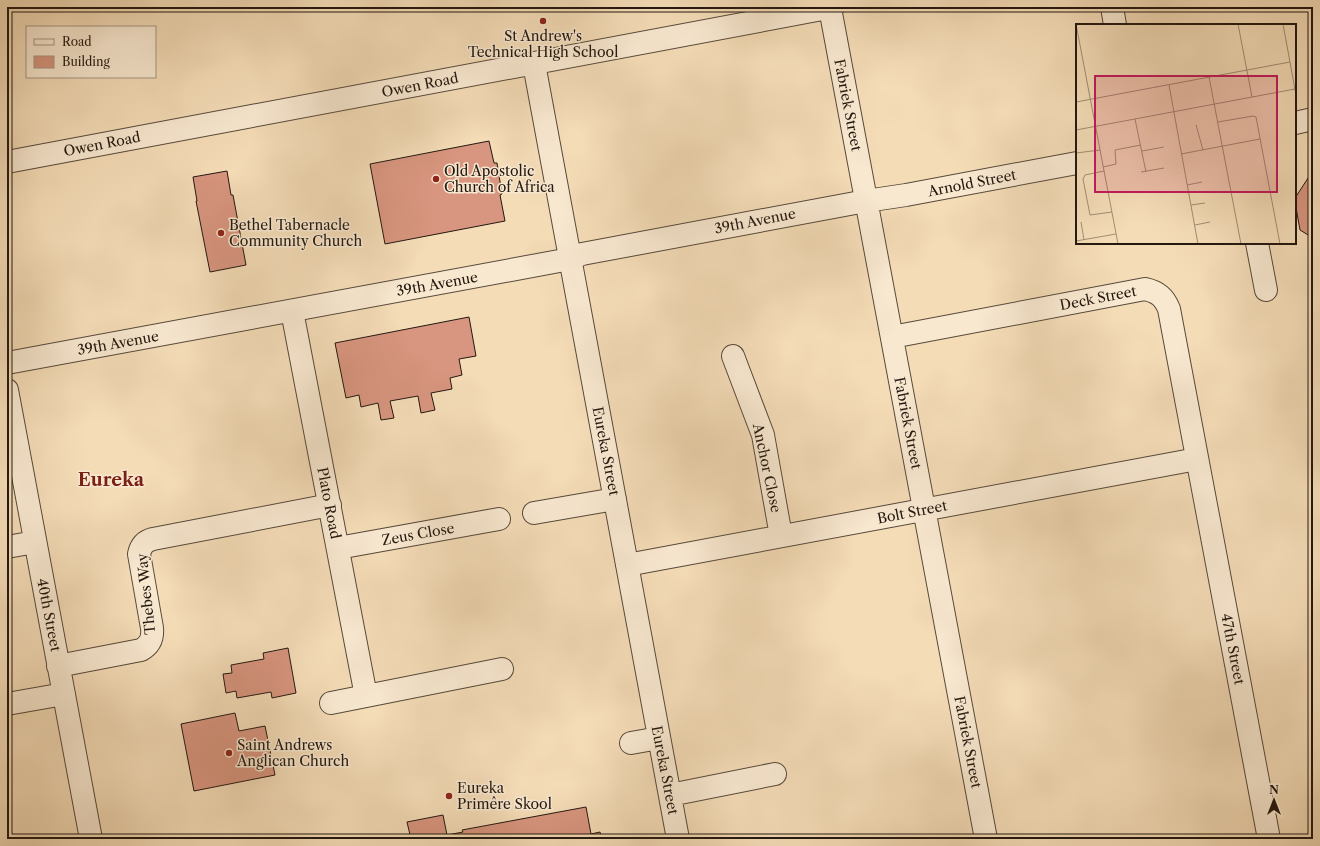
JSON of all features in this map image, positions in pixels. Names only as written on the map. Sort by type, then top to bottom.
[{"type":"street","name":"Owen Road","points":[[7,162],[534,64],[790,11],[832,7]]},
{"type":"street","name":"Fabriek Street","points":[[832,7],[866,201],[986,839]]},
{"type":"street","points":[[1112,7],[1115,24]]},
{"type":"street","name":"Eureka Street","points":[[534,64],[678,839]]},
{"type":"street","points":[[1296,123],[1313,119]]},
{"type":"street","name":"Arnold Street","points":[[866,201],[1076,163]]},
{"type":"street","name":"39th Avenue","points":[[7,363],[570,259],[582,254],[866,201]]},
{"type":"street","points":[[1257,244],[1266,290]]},
{"type":"street","name":"Deck Street","points":[[892,337],[1145,289],[1155,292],[1161,295],[1166,301],[1169,309],[1197,459]]},
{"type":"street","name":"Plato Road","points":[[292,311],[366,696]]},
{"type":"street","name":"Anchor Close","points":[[733,356],[763,435],[781,536]]},
{"type":"street","name":"40th Street","points":[[7,390],[91,839]]},
{"type":"street","name":"Bolt Street","points":[[627,565],[1197,459]]},
{"type":"street","name":"47th Street","points":[[1197,459],[1269,839]]},
{"type":"street","points":[[534,513],[615,499]]},
{"type":"street","name":"Thebes Way","points":[[58,666],[141,650],[147,647],[151,642],[153,635],[139,554],[142,545],[145,542],[153,539],[330,505]]},
{"type":"street","name":"Zeus Close","points":[[338,548],[499,519]]},
{"type":"street","points":[[7,547],[35,542]]},
{"type":"street","points":[[331,703],[502,669]]},
{"type":"street","points":[[7,704],[64,694]]},
{"type":"street","points":[[631,743],[659,738]]},
{"type":"street","points":[[670,795],[775,774]]},
{"type":"building","name":"Old Apostolic Church of Africa","points":[[489,141],[494,163],[497,163],[502,194],[500,195],[505,221],[385,244],[370,164]]},
{"type":"building","name":"Bethel Tabernacle Community Church","points":[[227,171],[246,265],[210,272],[196,201],[193,177]]},
{"type":"building","points":[[1313,172],[1313,238],[1300,230],[1296,208],[1296,196]]},
{"type":"building","points":[[469,317],[476,356],[459,359],[462,375],[450,378],[452,389],[431,393],[435,410],[421,413],[418,396],[390,401],[394,418],[381,420],[378,403],[361,407],[359,395],[346,398],[335,343]]},
{"type":"building","points":[[288,648],[296,693],[272,698],[271,692],[237,698],[236,691],[226,693],[223,674],[232,673],[231,665],[264,659],[263,653]]},
{"type":"building","name":"Saint Andrews Anglican Church","points":[[235,713],[239,731],[265,726],[275,775],[194,791],[181,724]]},
{"type":"building","points":[[586,807],[591,834],[600,832],[602,839],[411,839],[407,822],[443,815],[447,835],[463,832],[462,830]]},
{"type":"place","name":"St Andrew's Technical High School","points":[[543,21]]},
{"type":"place","name":"Old Apostolic Church of Africa","points":[[436,179]]},
{"type":"place","name":"Bethel Tabernacle Community Church","points":[[221,233]]},
{"type":"place","name":"Saint Andrews Anglican Church","points":[[229,753]]},
{"type":"place","name":"Eureka Primêre Skool","points":[[449,796]]},
{"type":"district","name":"Eureka","points":[[111,480]]}]
